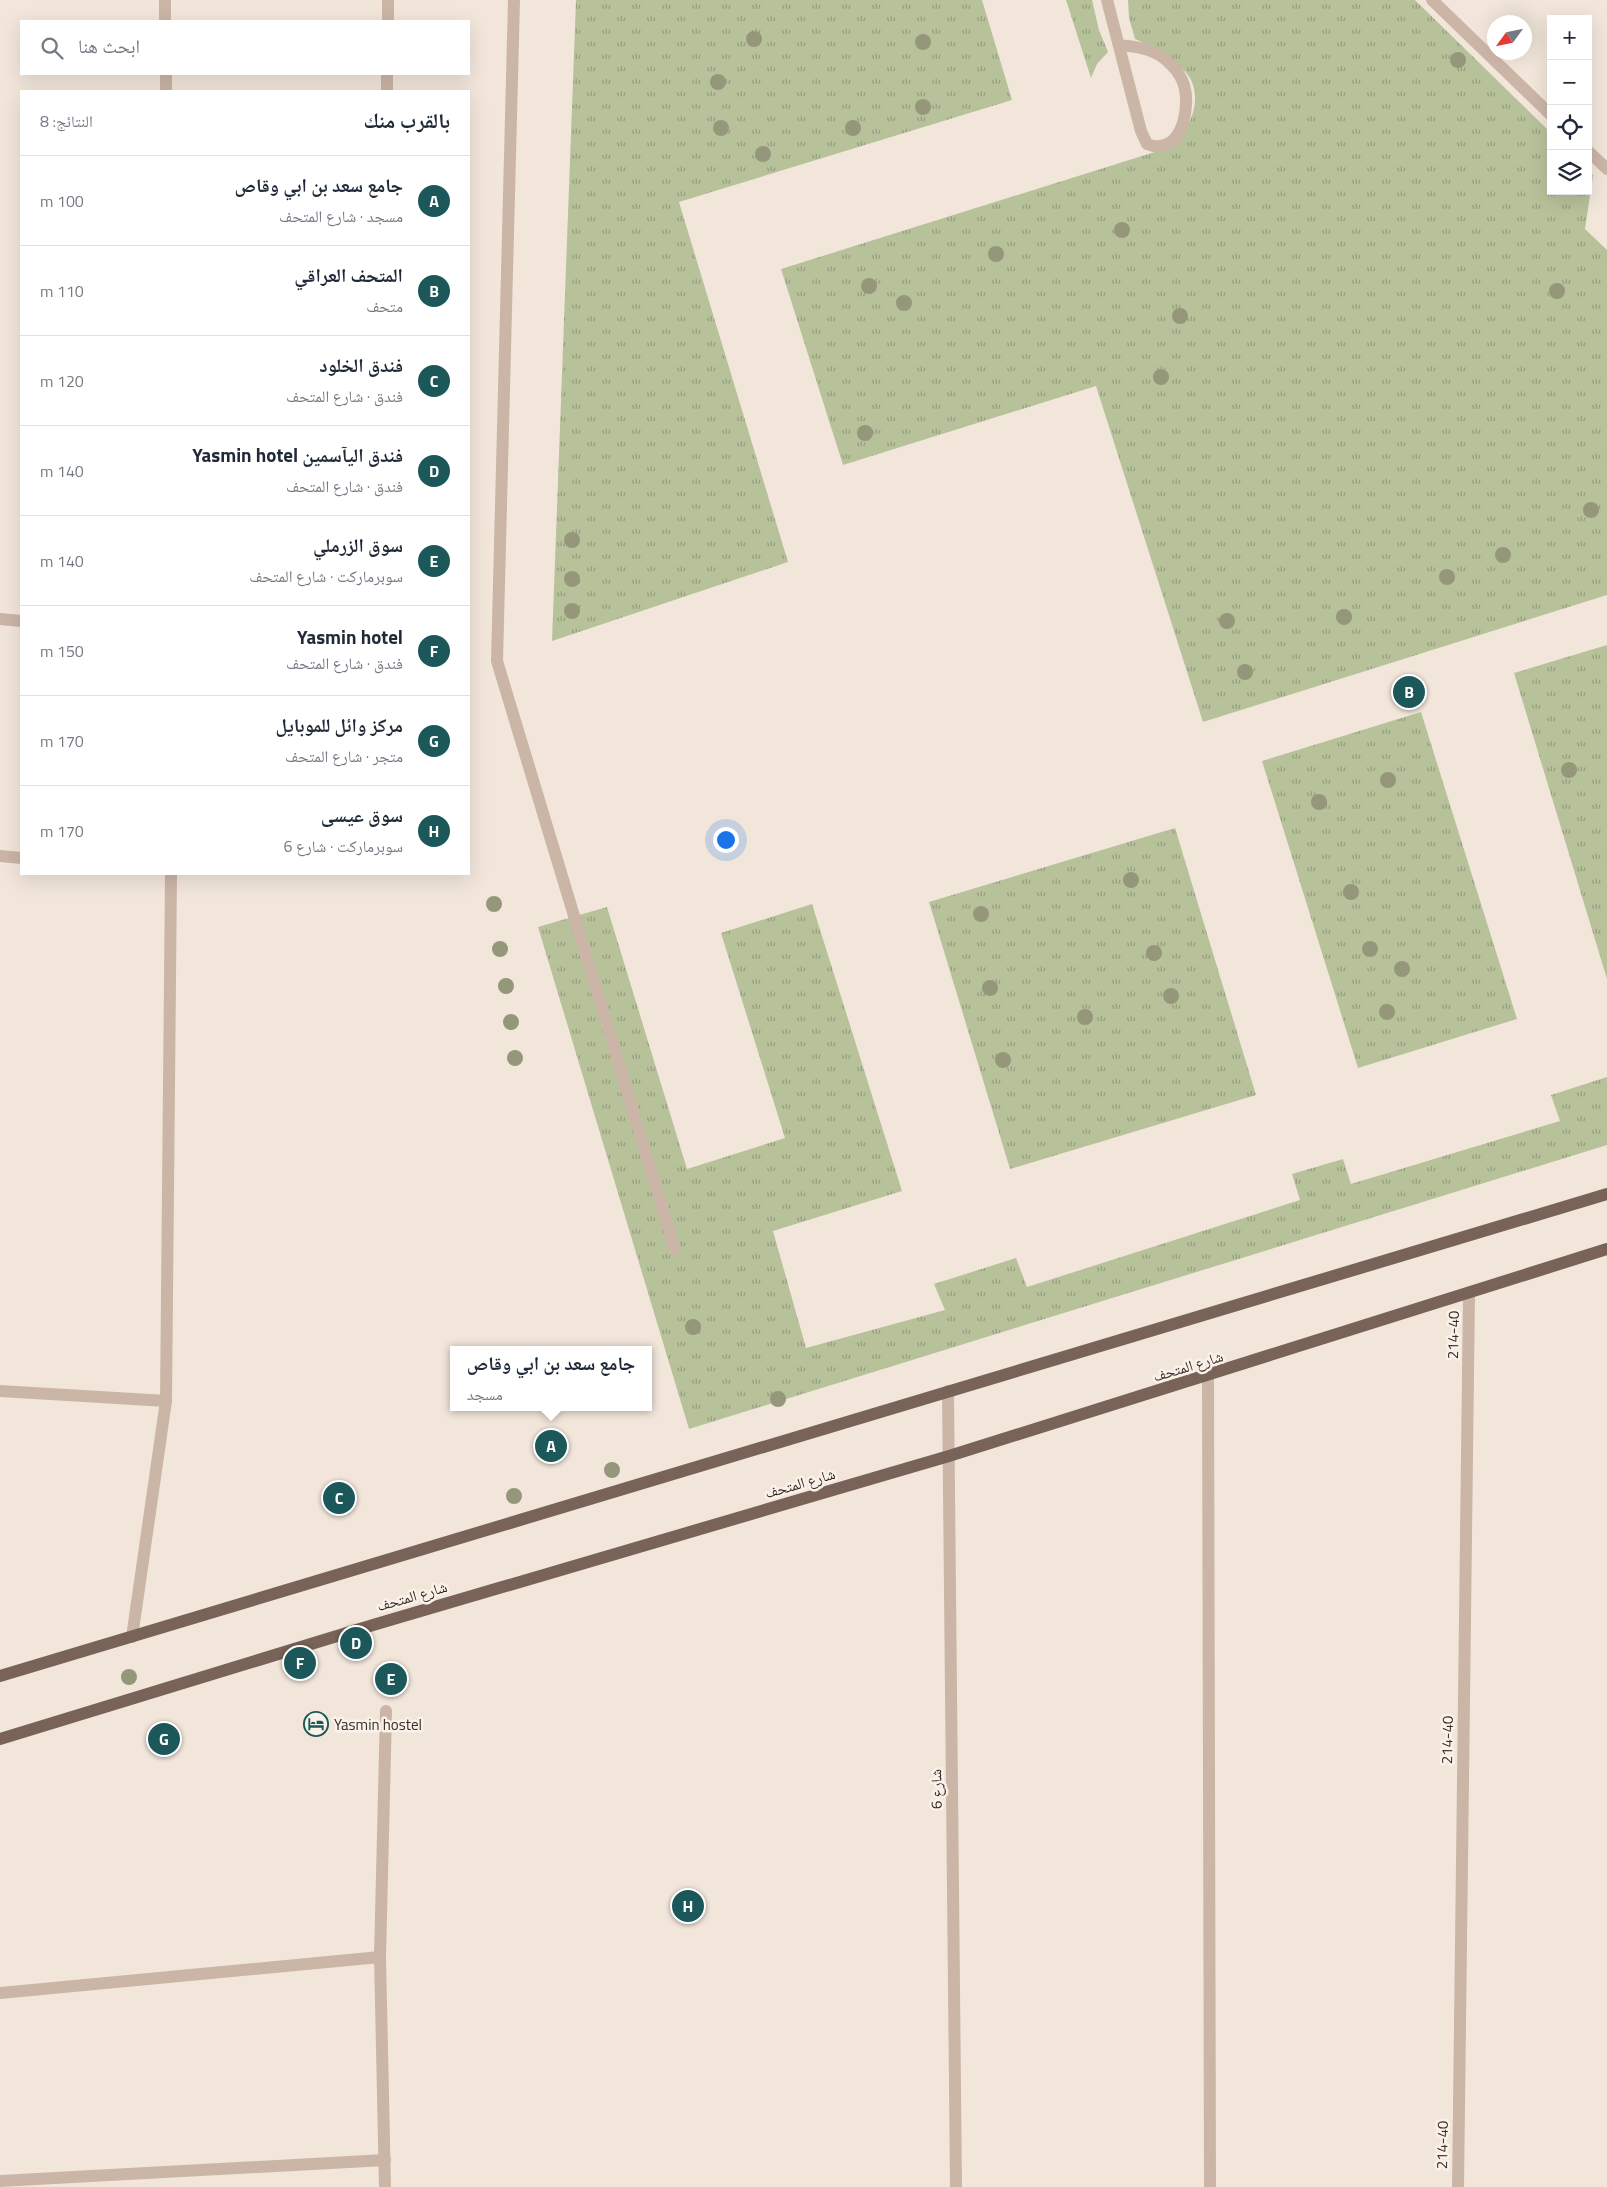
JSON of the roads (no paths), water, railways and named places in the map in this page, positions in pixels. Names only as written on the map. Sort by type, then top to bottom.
[{"type":"main road","points":[[0,1676],[1607,1194]]},
{"type":"main road","name":"شارع المتحف","points":[[0,1739],[373,1625],[950,1456],[1607,1249]]},
{"type":"street","points":[[165,0],[166,20]]},
{"type":"street","points":[[388,0],[388,20]]},
{"type":"street","points":[[514,0],[498,660],[676,1250]]},
{"type":"street","points":[[1108,0],[1119,45],[1141,131],[1147,144],[1159,146],[1169,143],[1176,138],[1185,114],[1184,85],[1179,74],[1166,60],[1154,52],[1119,45]]},
{"type":"street","points":[[1432,0],[1547,111]]},
{"type":"street","points":[[166,75],[166,90]]},
{"type":"street","points":[[387,75],[387,90]]},
{"type":"street","points":[[1592,155],[1607,169]]},
{"type":"street","points":[[0,619],[20,621]]},
{"type":"street","points":[[0,856],[20,858]]},
{"type":"street","points":[[132,1636],[166,1401],[171,875]]},
{"type":"street","name":"214-40","points":[[1458,2187],[1470,1293]]},
{"type":"street","points":[[1208,1376],[1210,2187]]},
{"type":"street","points":[[0,1391],[166,1401]]},
{"type":"street","name":"شارع 6","points":[[948,1391],[956,2187]]},
{"type":"street","points":[[385,2187],[380,1956],[386,1711]]},
{"type":"street","points":[[0,1992],[380,1956]]},
{"type":"street","points":[[0,2181],[385,2160]]},
{"type":"place","name":"المتحف العراقي","points":[[1409,692]]},
{"type":"place","name":"جامع سعد بن ابي وقاص","points":[[551,1446]]},
{"type":"place","name":"فندق الخلود","points":[[339,1498]]},
{"type":"place","name":"فندق اليآسمين Yasmin hotel","points":[[356,1643]]},
{"type":"place","name":"Yasmin hotel","points":[[300,1663]]},
{"type":"place","name":"سوق الزرملي","points":[[391,1679]]},
{"type":"place","name":"Yasmin hostel","points":[[316,1724]]},
{"type":"place","name":"مركز وائل للموبايل","points":[[164,1739]]},
{"type":"place","name":"سوق عيسى","points":[[688,1906]]}]
